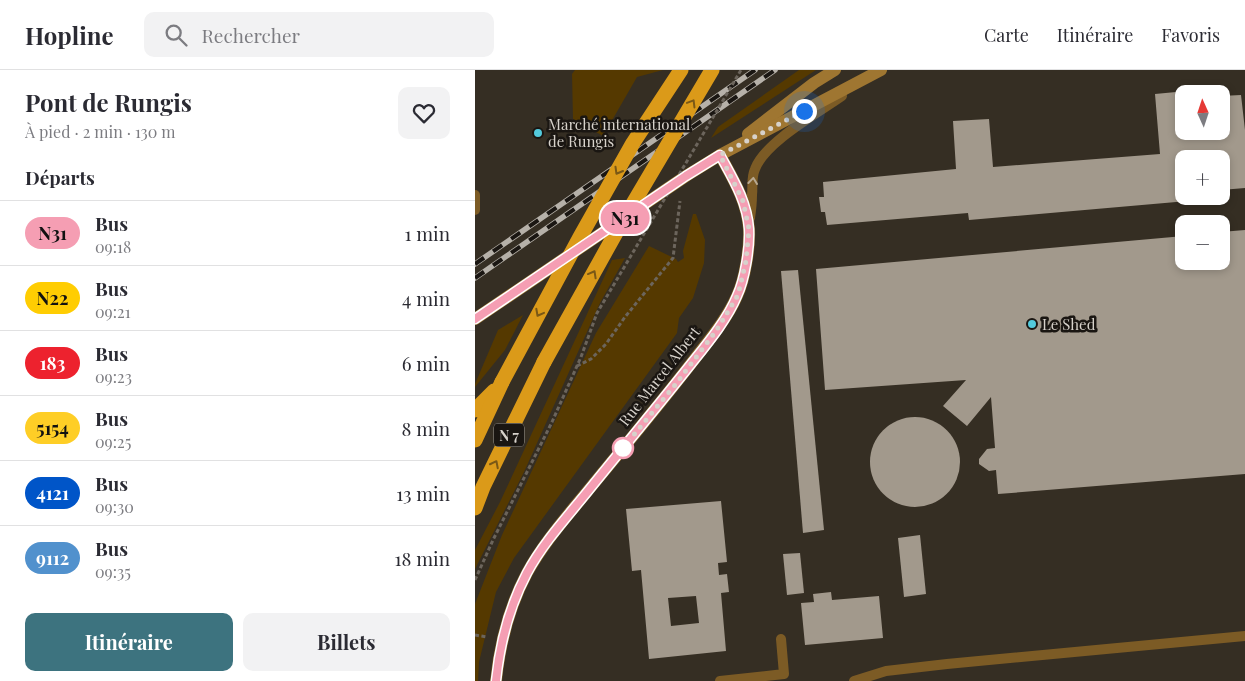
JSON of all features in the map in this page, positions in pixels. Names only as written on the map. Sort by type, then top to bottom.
[{"type":"highway","name":"N 7","points":[[475,440],[502,382],[580,236],[624,160],[681,70]]},
{"type":"highway","name":"N 7","points":[[475,508],[483,487],[544,362],[618,229],[712,70]]},
{"type":"highway","points":[[475,410],[502,382]]},
{"type":"main road","points":[[720,155],[814,83],[835,70]]},
{"type":"main road","points":[[475,319],[720,155],[875,73]]},
{"type":"street","name":"Rue Marcel Albert","points":[[496,681],[498,660],[506,622],[527,572],[561,524],[675,385],[716,331],[738,295],[746,261],[749,229],[743,201],[720,155]]},
{"type":"lane","points":[[749,229],[753,194],[751,185],[754,170],[763,155],[779,139],[875,73]]},
{"type":"lane","points":[[475,195],[475,210]]},
{"type":"lane","points":[[854,681],[886,671],[1245,636]]},
{"type":"lane","points":[[720,681],[786,678],[781,638]]},
{"type":"path","points":[[475,580],[552,422],[581,357],[597,313],[741,70]]},
{"type":"path","points":[[577,366],[591,359],[606,344],[625,317],[673,258],[680,200],[686,176]]},
{"type":"shaded area","points":[[575,70],[663,70],[637,77],[603,136],[573,119],[572,74]]},
{"type":"shaded area","points":[[799,70],[816,70],[711,138],[718,127]]},
{"type":"shaded area","points":[[693,214],[696,214],[705,240],[704,263],[693,298],[679,318],[677,333],[514,558],[496,592],[479,662],[478,681],[475,681],[475,604],[502,535],[596,333],[649,246],[676,259],[678,262],[684,258],[683,251]]},
{"type":"shaded area","points":[[625,258],[600,303],[524,472],[475,569],[475,550],[500,502],[612,260]]},
{"type":"shaded area","points":[[523,315],[505,350],[475,387],[498,330]]},
{"type":"building","points":[[1175,92],[1175,140],[1230,140],[1230,96],[1241,95],[1245,130],[1245,188],[1230,189],[1230,150],[1175,150],[1175,202],[969,220],[968,213],[827,225],[825,212],[821,212],[819,197],[824,197],[823,182],[956,169],[953,121],[989,119],[993,167],[1160,154],[1155,94]]},
{"type":"building","name":"Le Shed","points":[[1245,230],[1245,474],[998,494],[996,470],[989,471],[979,464],[979,459],[987,449],[995,448],[991,397],[967,426],[943,406],[966,380],[825,390],[816,269],[1175,237],[1175,270],[1230,270],[1230,231]]},
{"type":"building","points":[[798,270],[824,530],[803,533],[781,271]]},
{"type":"building","points":[[915,417],[932,420],[947,430],[957,445],[960,462],[957,479],[947,494],[932,504],[915,507],[898,504],[883,494],[873,479],[870,462],[873,445],[883,430],[898,420]]},
{"type":"building","points":[[721,501],[727,562],[718,563],[719,575],[727,574],[729,592],[721,593],[726,651],[649,659],[641,570],[632,571],[626,509]],"holes":[[[696,596],[699,623],[671,626],[668,598]]]},
{"type":"building","points":[[920,535],[926,594],[904,597],[898,538]]},
{"type":"building","points":[[800,553],[804,593],[787,595],[783,554]]},
{"type":"building","points":[[831,592],[832,600],[879,596],[883,638],[805,645],[801,603],[814,602],[813,594]]},
{"type":"railway","points":[[475,264],[755,70]]},
{"type":"railway","points":[[475,278],[775,70]]},
{"type":"bus line","name":"N31","points":[[475,319],[720,155],[743,201],[749,229],[746,261],[738,295],[716,331],[675,385],[537,556],[527,572],[506,622],[498,660],[496,681]]},
{"type":"place","name":"Marché international de Rungis","points":[[538,133]]},
{"type":"place","name":"Le Shed","points":[[1032,324]]},
{"type":"route","points":[[623,448],[675,385],[716,331],[738,295],[746,261],[749,229],[743,201],[720,155],[804,111]]}]
